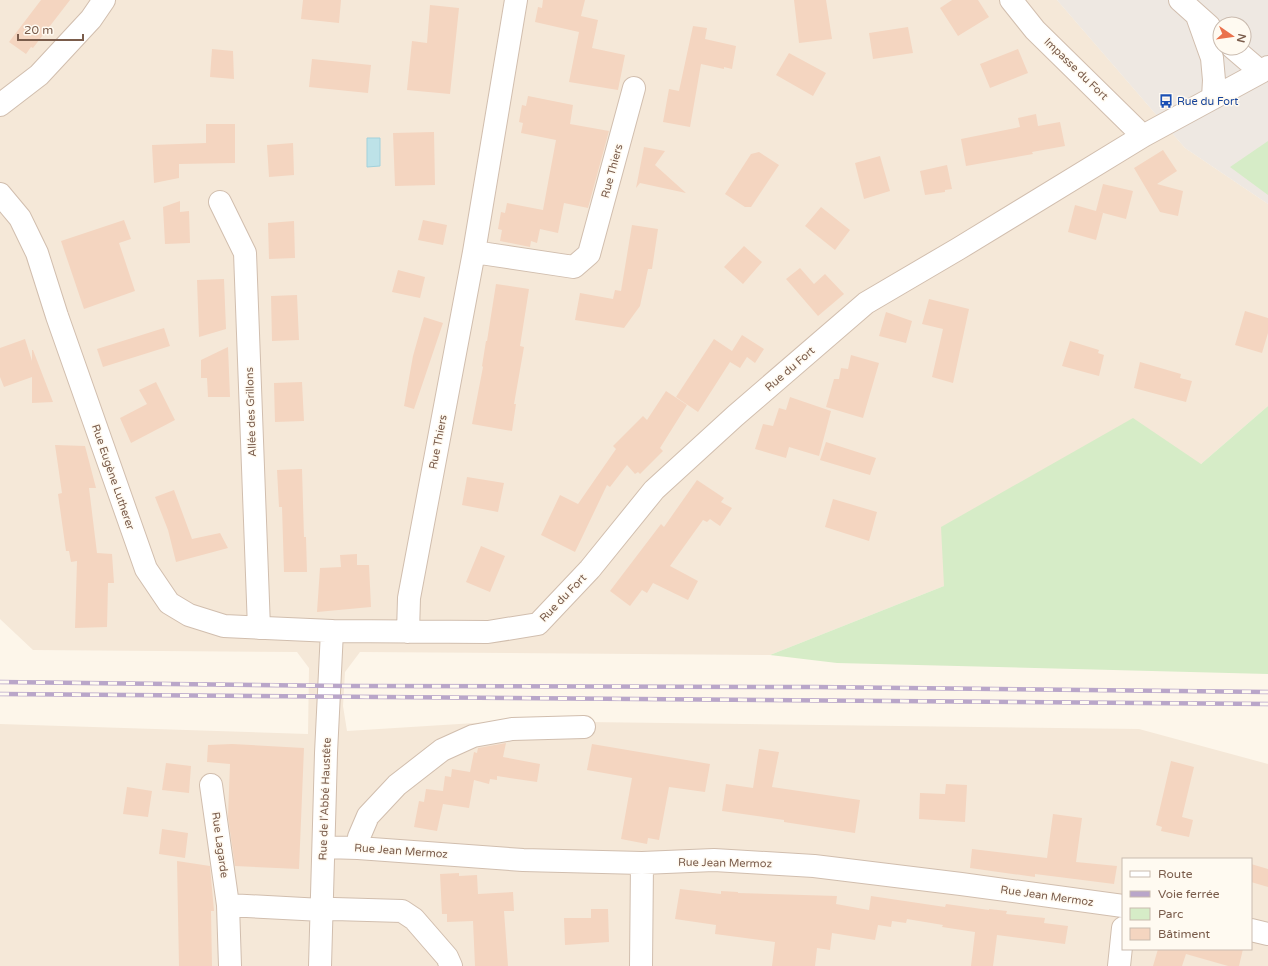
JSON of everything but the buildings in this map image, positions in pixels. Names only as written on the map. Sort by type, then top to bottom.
[{"type":"street","points":[[0,105],[39,75],[91,19],[104,0]]},
{"type":"street","name":"Rue Thiers","points":[[408,632],[409,598],[474,252],[516,0]]},
{"type":"street","name":"Impasse du Fort","points":[[1011,0],[1035,30],[1143,136]]},
{"type":"street","points":[[1180,0],[1212,29]]},
{"type":"street","points":[[1197,16],[1212,58],[1214,80],[1213,98]]},
{"type":"street","points":[[1244,56],[1264,70]]},
{"type":"street","name":"Rue du Fort","points":[[332,631],[488,632],[538,624],[590,570],[654,490],[735,416],[866,304],[1143,136],[1264,70]]},
{"type":"street","name":"Rue Thiers","points":[[474,252],[574,266],[589,254],[634,88]]},
{"type":"street","name":"Rue Eugène Lutherer","points":[[0,194],[20,218],[37,253],[146,569],[169,603],[188,615],[224,626],[332,631]]},
{"type":"street","name":"Allée des Grillons","points":[[220,202],[245,253],[259,628]]},
{"type":"street","name":"Rue de l'Abbé Haustête","points":[[320,966],[326,753],[332,631]]},
{"type":"street","points":[[358,848],[358,837],[368,816],[397,786],[442,750],[472,736],[512,729],[584,727]]},
{"type":"street","name":"Rue Lagarde","points":[[212,785],[228,904],[230,966]]},
{"type":"street","name":"Rue Jean Mermoz","points":[[324,847],[358,848],[523,860],[642,863],[714,860],[814,866],[1122,906]]},
{"type":"street","points":[[642,863],[642,966]]},
{"type":"street","points":[[228,904],[322,910],[402,911],[414,919],[447,957],[451,966]]},
{"type":"street","points":[[1252,930],[1268,934]]},
{"type":"street","points":[[1119,966],[1122,938]]},
{"type":"shaded area","points":[[0,0],[1057,0],[1185,148],[1268,204],[1268,406],[1201,464],[944,586],[770,655],[360,652],[345,672],[343,706],[347,731],[507,721],[1139,729],[1268,764],[1268,966],[0,966],[0,724],[308,734],[309,668],[297,652],[33,650],[0,619]]},
{"type":"shaded area","points":[[1057,0],[1268,0],[1268,204],[1185,148]]},
{"type":"green space","points":[[1268,141],[1268,195],[1230,167]]},
{"type":"green space","points":[[1268,406],[1268,674],[837,663],[770,655],[944,586],[941,527],[1133,418],[1201,464]]},
{"type":"water","points":[[367,138],[380,138],[380,166],[367,167]]},
{"type":"railway","points":[[0,682],[348,686],[814,687],[1268,692]]},
{"type":"railway","points":[[0,694],[1268,704]]},
{"type":"place","name":"Rue du Fort","points":[[1166,101]]}]
